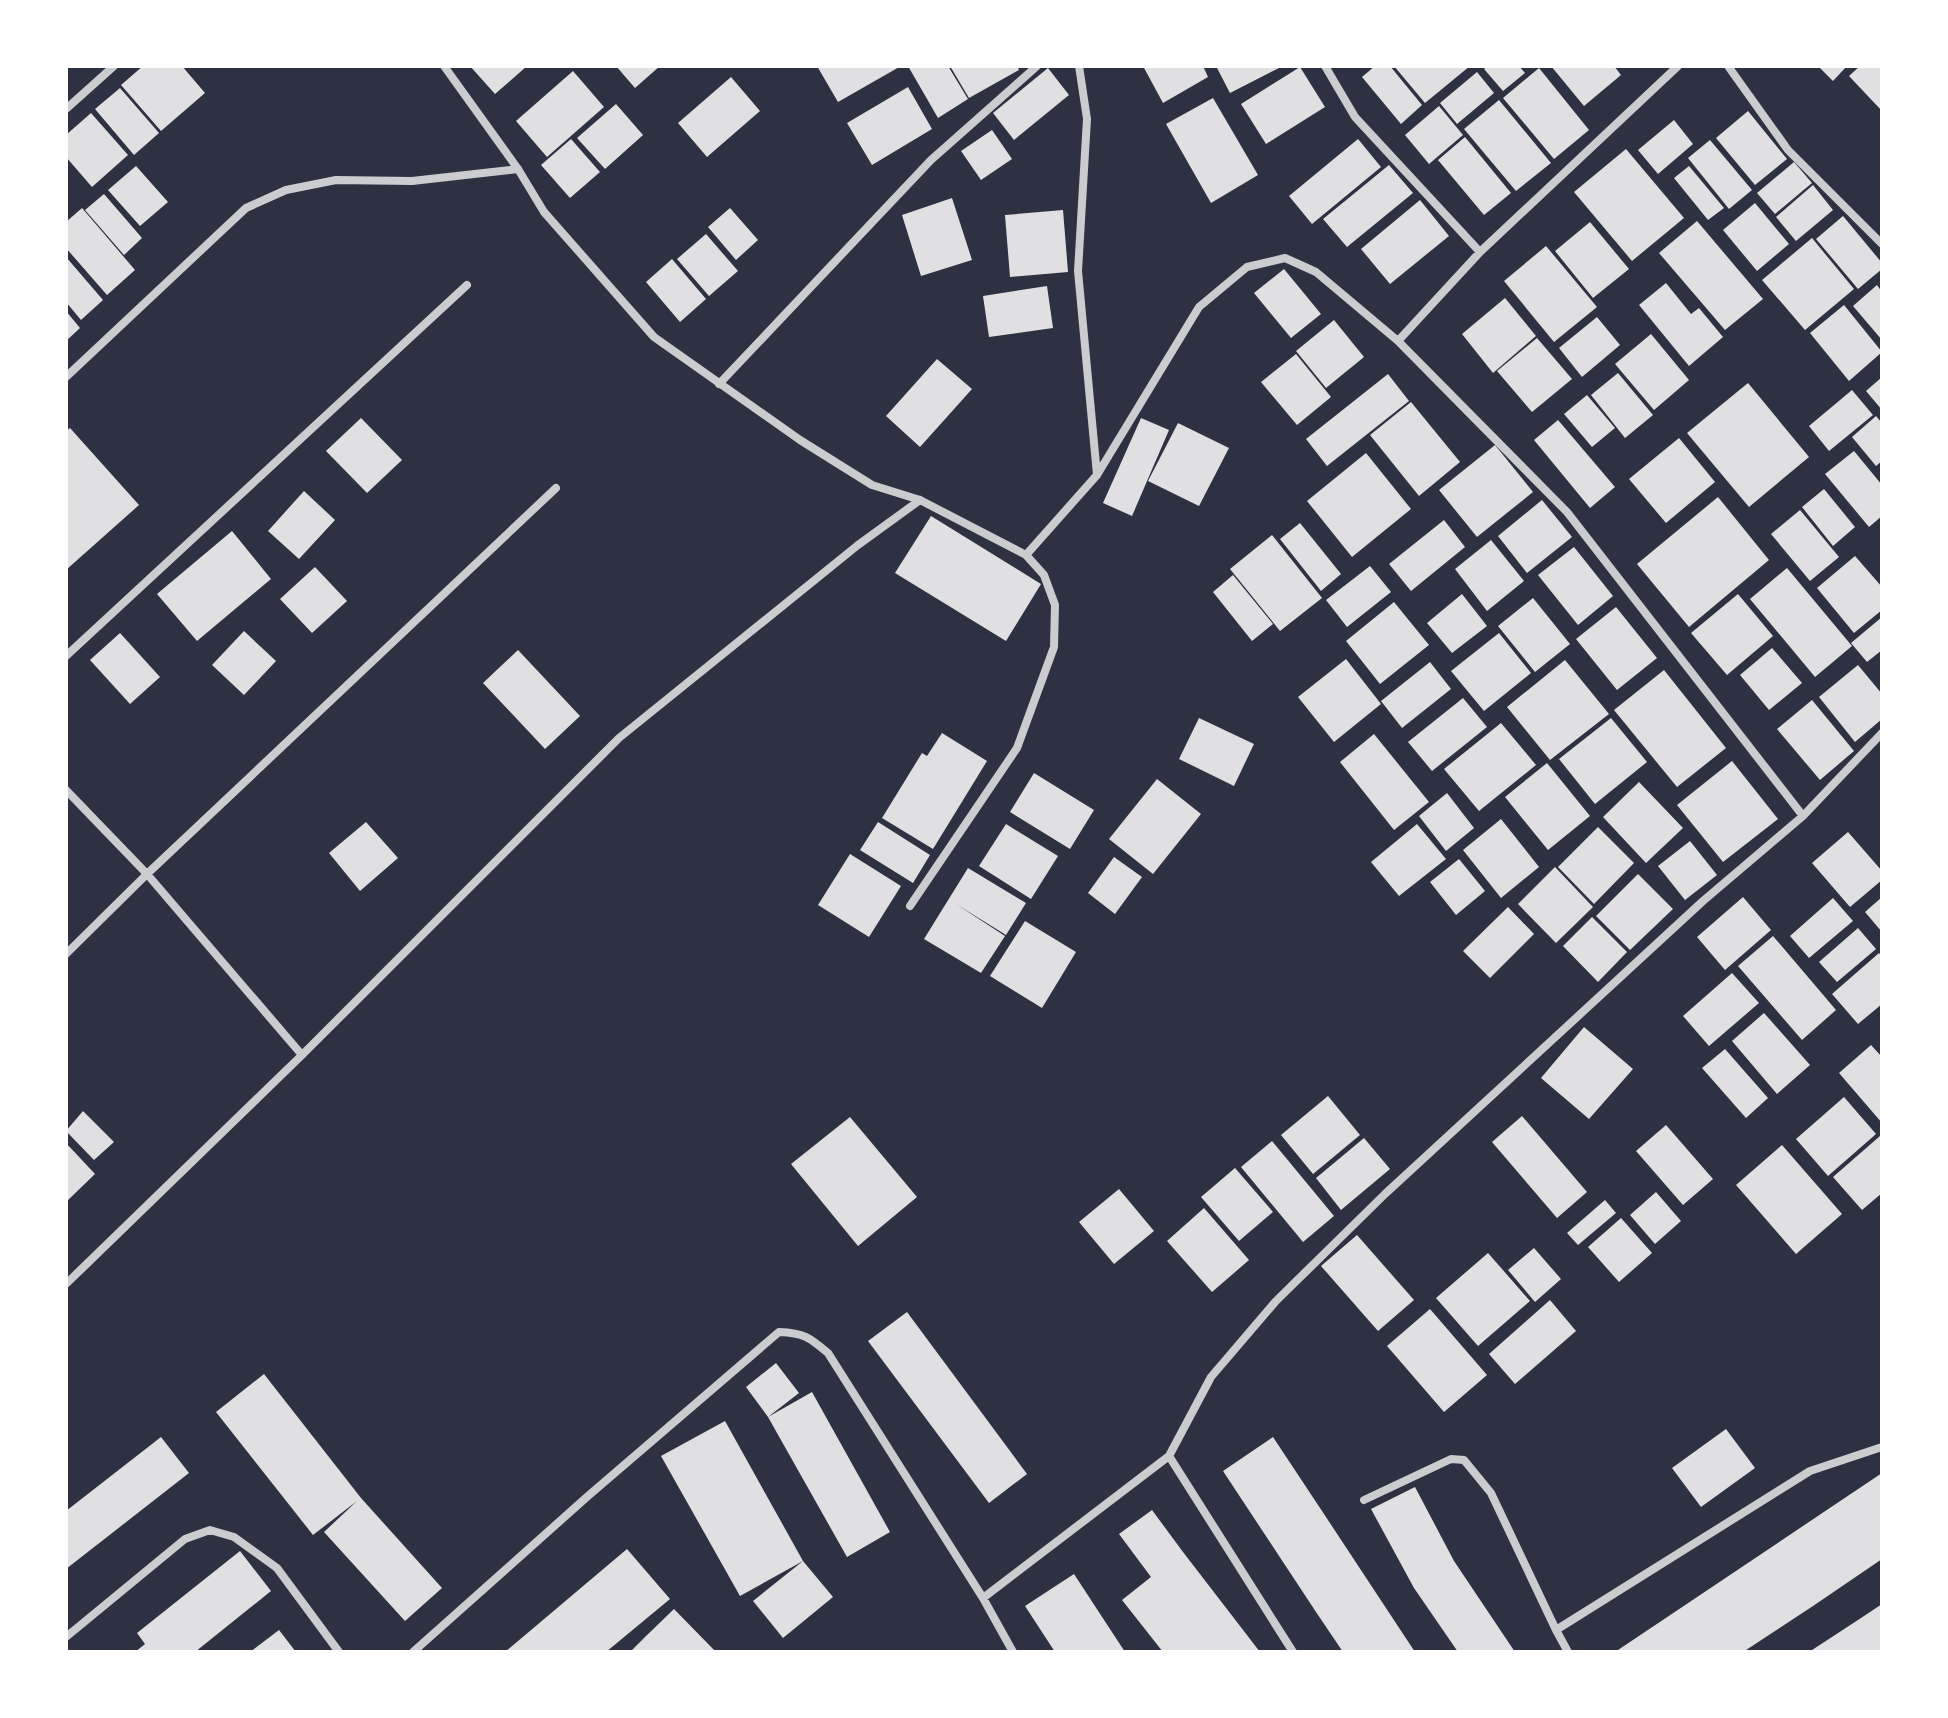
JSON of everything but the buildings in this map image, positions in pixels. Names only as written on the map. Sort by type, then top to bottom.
[{"type":"street","points":[[66,109],[114,66]]},
{"type":"street","points":[[444,66],[518,169],[544,212],[654,337],[800,440],[872,485],[920,500],[1026,555],[1044,575],[1055,605],[1054,647],[1017,748],[910,906]]},
{"type":"street","points":[[719,384],[931,160],[1037,66]]},
{"type":"street","points":[[1079,66],[1087,119],[1078,271],[1097,475]]},
{"type":"street","points":[[1325,66],[1355,117],[1480,252]]},
{"type":"street","points":[[1398,341],[1480,252],[1678,66]]},
{"type":"street","points":[[1728,66],[1788,150],[1882,244]]},
{"type":"street","points":[[66,377],[246,208],[286,190],[336,180],[412,181],[518,169]]},
{"type":"street","points":[[1026,555],[1097,475],[1199,307],[1247,267],[1285,258],[1306,267],[1355,303],[1398,341],[1567,512],[1803,816]]},
{"type":"street","points":[[66,656],[467,285]]},
{"type":"street","points":[[66,954],[556,488]]},
{"type":"street","points":[[66,1284],[302,1055],[619,738],[858,545],[920,500]]},
{"type":"street","points":[[983,1598],[1169,1456],[1211,1377],[1276,1301],[1385,1194],[1691,912],[1803,816],[1882,733]]},
{"type":"street","points":[[66,790],[147,874],[302,1055]]},
{"type":"street","points":[[413,1652],[779,1332],[799,1333],[811,1338],[828,1353],[983,1598],[1013,1652]]},
{"type":"street","points":[[1556,1630],[1810,1471],[1882,1447]]},
{"type":"street","points":[[1169,1456],[1293,1652]]},
{"type":"street","points":[[1364,1500],[1451,1459],[1464,1460],[1491,1493],[1568,1652]]},
{"type":"street","points":[[66,1637],[185,1539],[210,1530],[234,1537],[277,1568],[339,1652]]}]
